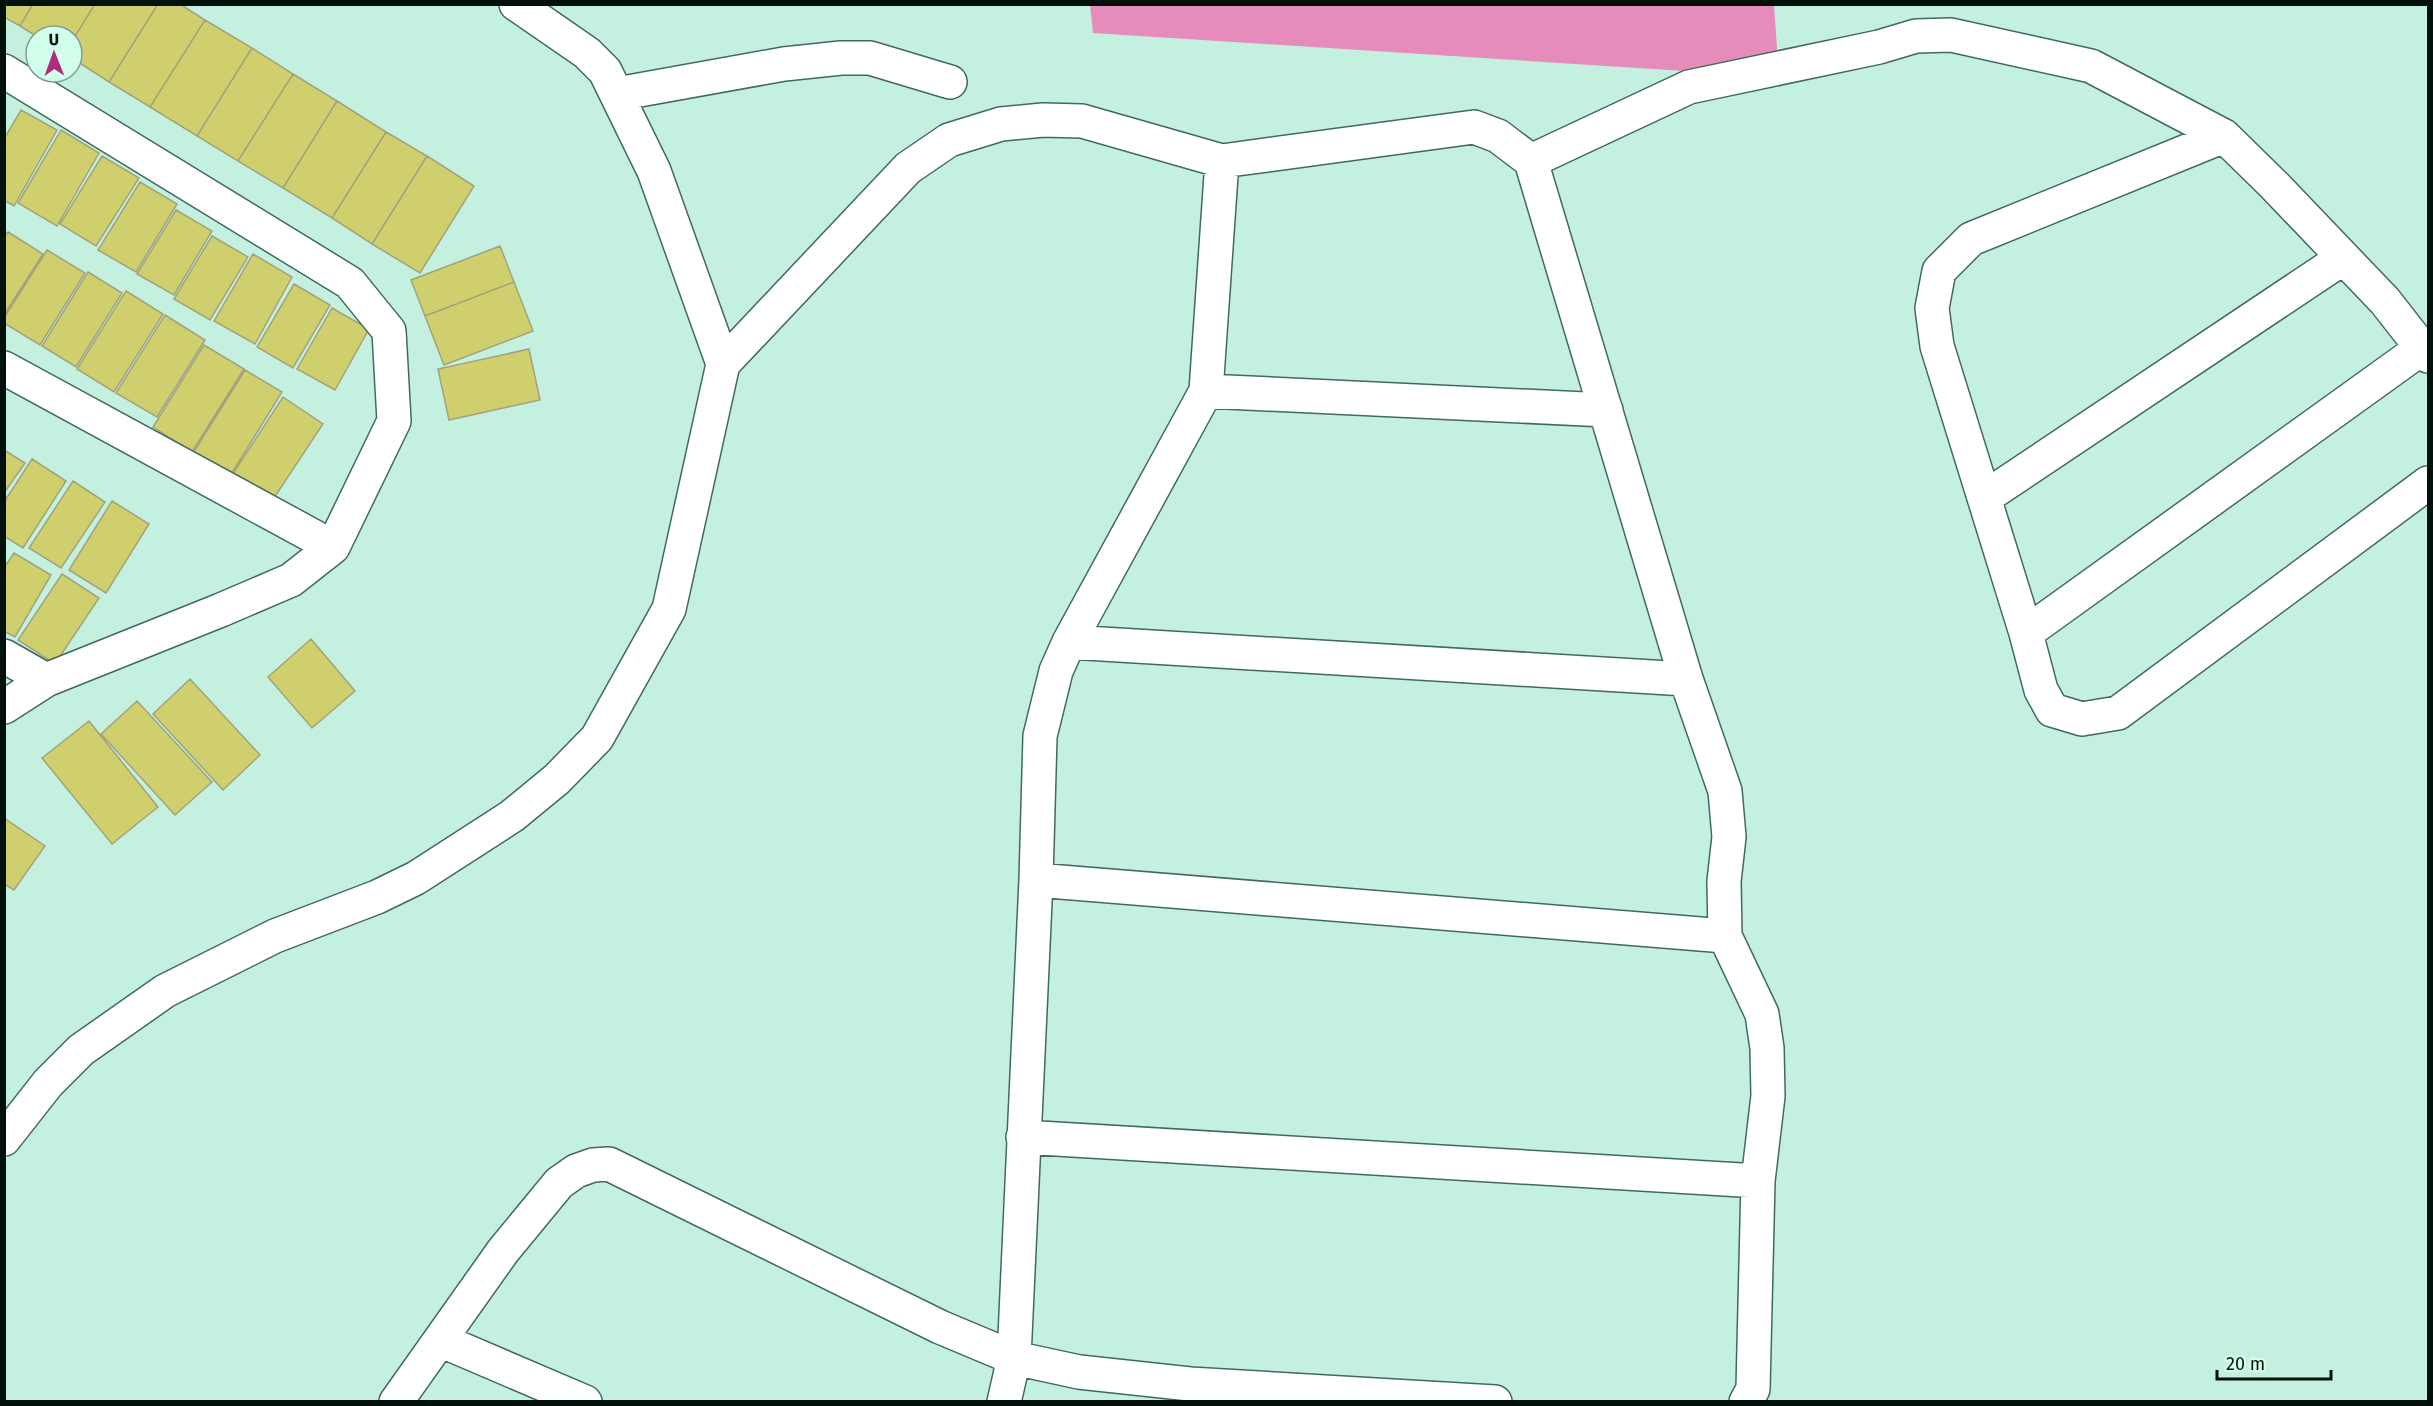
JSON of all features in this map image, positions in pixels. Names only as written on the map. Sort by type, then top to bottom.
[{"type":"street","points":[[516,4],[587,53],[605,71],[654,171],[723,364]]},
{"type":"street","points":[[1531,161],[1689,87],[1879,47],[1916,36],[1951,35],[2091,66],[2224,136],[2385,301],[2425,352],[2026,633]]},
{"type":"street","points":[[617,94],[784,64],[841,58],[870,58],[950,82]]},
{"type":"street","points":[[4,71],[350,283],[389,331],[394,421],[333,548],[291,580],[46,680],[4,707]]},
{"type":"street","points":[[4,1139],[48,1083],[81,1050],[122,1020],[165,991],[255,946],[377,897],[416,878],[512,816],[557,779],[597,738],[669,609],[723,364],[908,168],[949,140],[1001,124],[1043,120],[1082,122],[1222,161],[1474,127],[1498,136],[1531,161],[1686,679],[1725,791],[1728,837],[1724,881],[1725,936],[1762,1014],[1767,1048],[1768,1096],[1758,1181],[1753,1389],[1746,1401]]},
{"type":"street","points":[[2224,136],[1971,239],[1940,271],[1932,308],[1937,346],[2026,633],[2041,690],[2052,710],[2082,719],[2118,713],[2428,483]]},
{"type":"street","points":[[1004,1401],[1014,1358],[1036,880],[1040,736],[1056,671],[1069,642],[1206,391],[1222,161]]},
{"type":"street","points":[[1984,498],[2343,258]]},
{"type":"street","points":[[4,368],[333,548]]},
{"type":"street","points":[[1206,391],[1606,410]]},
{"type":"street","points":[[1069,642],[1686,679]]},
{"type":"street","points":[[4,656],[46,680]]},
{"type":"street","points":[[1036,880],[1725,936]]},
{"type":"street","points":[[1023,1137],[1758,1181]]},
{"type":"street","points":[[396,1401],[503,1251],[560,1184],[576,1171],[593,1164],[609,1164],[940,1327],[1014,1358],[1079,1372],[1190,1384],[1495,1401]]},
{"type":"street","points":[[440,1340],[585,1401]]},
{"type":"shaded area","points":[[1090,5],[1774,5],[1779,77],[1093,33]]},
{"type":"building","points":[[4,4],[33,4],[20,26],[4,17]]},
{"type":"building","points":[[33,4],[95,4],[83,24],[24,24],[24,28],[20,26]]},
{"type":"building","points":[[95,4],[158,4],[109,82],[84,66],[83,24]]},
{"type":"building","points":[[158,4],[180,4],[205,20],[150,107],[109,82]]},
{"type":"building","points":[[205,20],[252,48],[197,136],[150,107]]},
{"type":"building","points":[[252,48],[293,74],[238,161],[197,136]]},
{"type":"building","points":[[293,74],[337,101],[283,188],[238,161]]},
{"type":"building","points":[[337,101],[386,132],[332,218],[283,188]]},
{"type":"building","points":[[21,110],[57,130],[14,206],[4,200],[4,139]]},
{"type":"building","points":[[61,130],[99,153],[57,226],[18,203]]},
{"type":"building","points":[[386,132],[427,156],[372,244],[332,218]]},
{"type":"building","points":[[102,156],[139,178],[96,246],[60,224]]},
{"type":"building","points":[[427,156],[474,186],[420,273],[372,244]]},
{"type":"building","points":[[140,182],[177,204],[136,272],[98,250]]},
{"type":"building","points":[[176,210],[212,231],[174,295],[137,274]]},
{"type":"building","points":[[8,232],[43,254],[4,315],[4,237]]},
{"type":"building","points":[[212,236],[248,257],[210,320],[174,299]]},
{"type":"building","points":[[500,246],[514,282],[425,316],[411,280]]},
{"type":"building","points":[[47,250],[85,273],[40,345],[4,323],[4,318]]},
{"type":"building","points":[[253,254],[292,277],[255,344],[214,321]]},
{"type":"building","points":[[88,272],[122,293],[76,367],[42,346]]},
{"type":"building","points":[[514,282],[533,331],[444,365],[425,316]]},
{"type":"building","points":[[294,284],[330,305],[293,368],[257,347]]},
{"type":"building","points":[[126,291],[163,314],[114,392],[77,369]]},
{"type":"building","points":[[332,308],[369,329],[335,390],[297,369]]},
{"type":"building","points":[[165,315],[205,340],[157,417],[116,393]]},
{"type":"building","points":[[204,345],[244,369],[192,452],[153,427]]},
{"type":"building","points":[[529,349],[540,400],[449,420],[438,369]]},
{"type":"building","points":[[245,370],[282,392],[230,476],[193,453]]},
{"type":"building","points":[[283,397],[323,424],[270,504],[230,478]]},
{"type":"building","points":[[4,450],[25,463],[4,493]]},
{"type":"building","points":[[32,459],[66,481],[23,548],[4,536],[4,502]]},
{"type":"building","points":[[73,481],[105,502],[61,568],[29,548]]},
{"type":"building","points":[[112,501],[149,524],[106,593],[69,570]]},
{"type":"building","points":[[14,553],[51,575],[15,637],[4,631],[4,568]]},
{"type":"building","points":[[62,574],[99,598],[55,664],[18,640]]},
{"type":"building","points":[[311,639],[355,691],[312,728],[268,677]]},
{"type":"building","points":[[190,679],[260,755],[223,790],[153,714]]},
{"type":"building","points":[[137,701],[212,782],[175,815],[101,734]]},
{"type":"building","points":[[89,721],[158,807],[112,844],[42,758]]},
{"type":"building","points":[[4,818],[45,846],[14,890],[4,884]]}]
